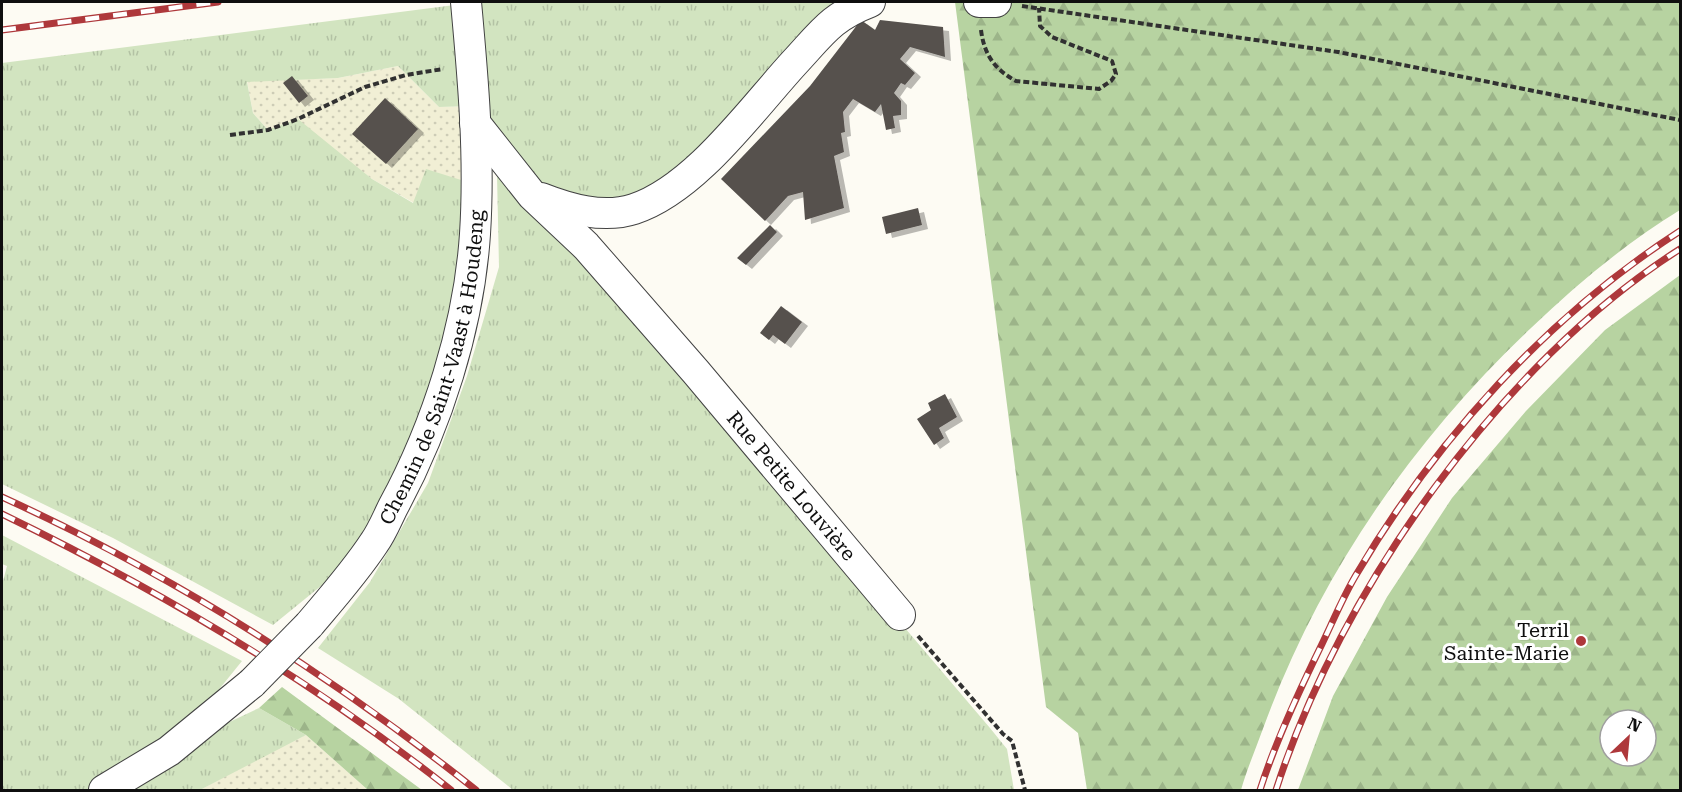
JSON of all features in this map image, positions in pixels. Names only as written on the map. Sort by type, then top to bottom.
[{"type":"street","name":"Chemin de Saint-Vaast à Houdeng","points":[[104,790],[169,751],[252,683],[309,625],[375,542],[410,476],[431,428],[447,378],[470,284],[477,185],[466,5]]},
{"type":"street","points":[[532,195],[561,206],[594,212],[633,209],[667,194],[697,170],[835,18],[861,5]]},
{"type":"street","name":"Rue Petite Louvière","points":[[475,123],[532,195],[586,246],[900,615]]},
{"type":"path","points":[[985,10],[983,49],[994,64],[1016,81],[1100,89],[1116,74],[1112,61],[1052,37],[1040,26],[1040,9],[1338,52],[1680,120]]},
{"type":"path","points":[[230,135],[278,127],[365,87],[395,78],[471,67]]},
{"type":"path","points":[[900,615],[1003,734],[1012,741],[1025,790]]},
{"type":"shaded area","points":[[398,66],[439,107],[474,106],[477,185],[414,203],[372,179],[338,154],[268,130],[253,113],[247,81],[338,78]]},
{"type":"shaded area","points":[[306,735],[368,790],[200,790],[255,760]]},
{"type":"green space","points":[[478,2],[870,2],[667,194],[561,206],[473,106],[439,107],[398,66],[338,78],[247,82],[253,113],[268,130],[298,119],[372,179],[413,203],[426,169],[477,185],[470,284],[375,542],[273,625],[113,538],[2,484],[2,63]]},
{"type":"green space","points":[[955,2],[1680,2],[1680,210],[1621,250],[1548,312],[1488,371],[1409,463],[1342,562],[1313,615],[1287,670],[1241,790],[1087,790],[1078,733],[1046,707]]},
{"type":"green space","points":[[497,175],[540,209],[632,307],[990,728],[1007,749],[1014,790],[513,790],[399,699],[318,648],[370,582],[428,483],[467,376],[499,267]]},
{"type":"green space","points":[[1680,275],[1680,790],[1298,790],[1333,696],[1387,597],[1452,498],[1526,411],[1605,330]]},
{"type":"green space","points":[[2,535],[242,661],[170,750],[259,708],[306,735],[200,790],[2,790],[2,585],[7,566],[2,564]]},
{"type":"green space","points":[[282,687],[422,790],[368,790],[306,735],[259,708]]},
{"type":"building","points":[[861,20],[875,30],[880,20],[943,27],[945,57],[910,47],[900,59],[915,73],[905,85],[901,83],[894,93],[901,101],[901,115],[893,116],[895,128],[886,130],[881,104],[875,112],[853,99],[843,112],[845,132],[841,133],[844,152],[834,156],[844,208],[805,220],[803,192],[788,196],[765,221],[721,179],[810,86]]},
{"type":"building","points":[[292,76],[308,96],[299,103],[283,83]]},
{"type":"building","points":[[385,98],[418,129],[386,164],[352,134]]},
{"type":"building","points":[[918,208],[922,225],[886,234],[882,217]]},
{"type":"building","points":[[770,225],[777,232],[746,265],[737,258]]},
{"type":"building","points":[[781,306],[802,322],[785,344],[773,335],[769,340],[760,333]]},
{"type":"building","points":[[945,394],[957,417],[939,428],[944,438],[934,445],[917,419],[931,410],[928,403]]},
{"type":"railway","points":[[2,30],[218,2]]},
{"type":"railway","points":[[1260,790],[1288,716],[1347,592],[1387,525],[1422,476],[1498,384],[1541,341],[1585,301],[1680,231]]},
{"type":"railway","points":[[1276,790],[1304,714],[1341,637],[1385,561],[1435,487],[1490,418],[1550,354],[1614,297],[1680,249]]},
{"type":"railway","points":[[2,497],[127,559],[248,629],[364,706],[476,790]]},
{"type":"railway","points":[[2,514],[120,574],[234,640],[345,711],[451,790]]},
{"type":"place","name":"Terril Sainte-Marie","points":[[1581,641]]}]
